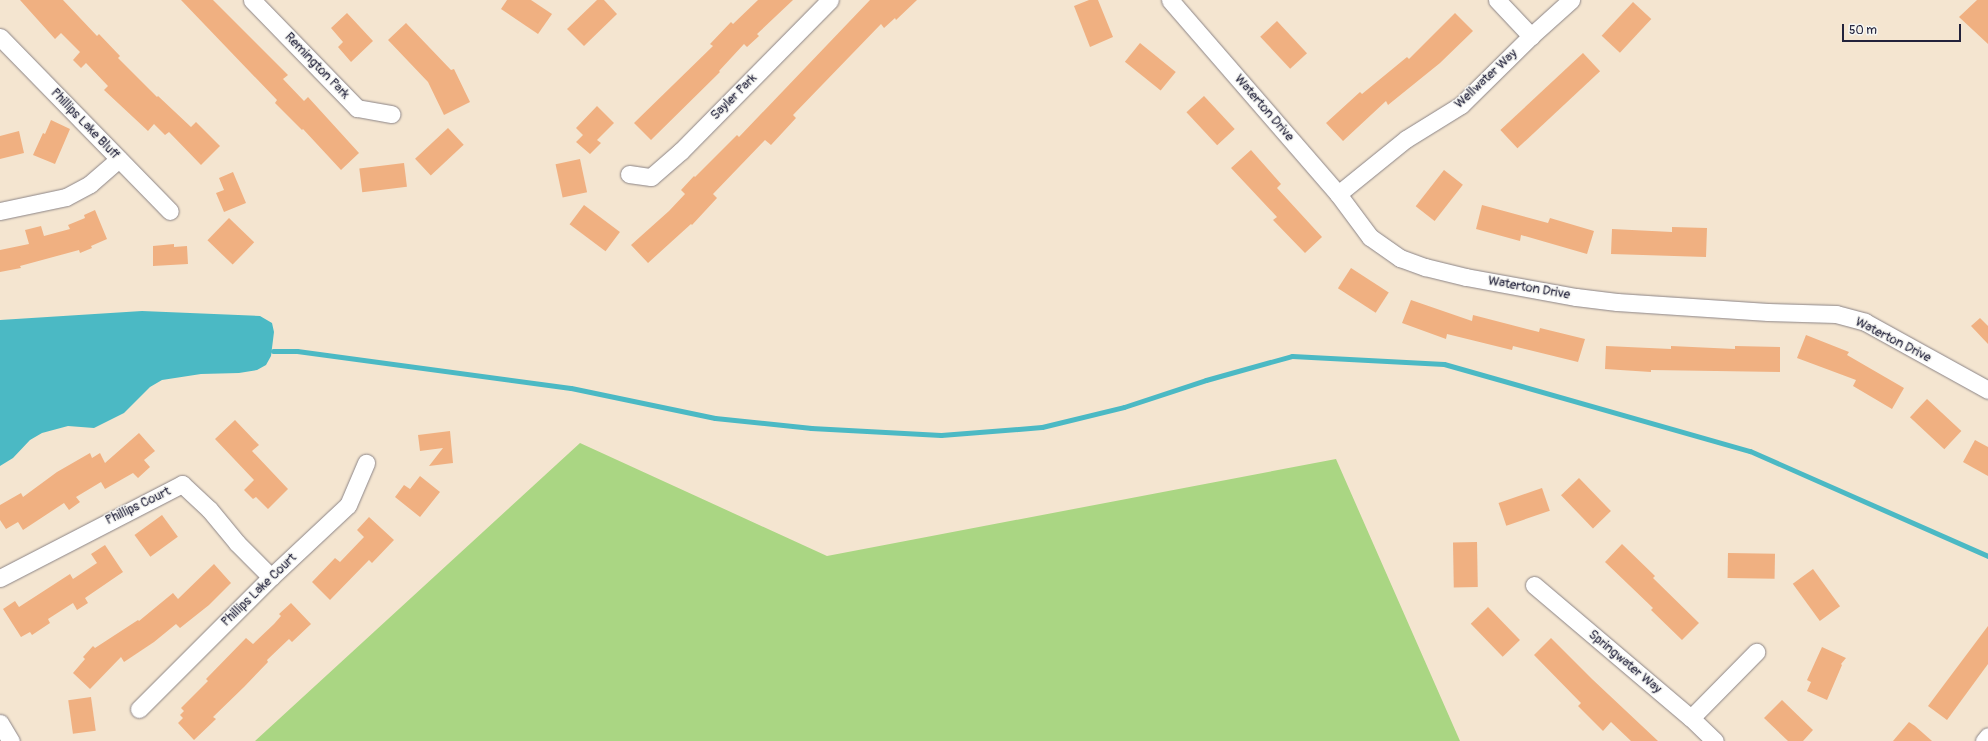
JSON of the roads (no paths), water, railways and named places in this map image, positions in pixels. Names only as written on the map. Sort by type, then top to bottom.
[{"type":"street","name":"Remington Park","points":[[252,0],[357,108],[391,114]]},
{"type":"street","name":"Sayler Park","points":[[629,174],[651,177],[666,164],[830,0]]},
{"type":"street","name":"Waterton Drive","points":[[1170,0],[1338,194],[1370,237],[1400,258],[1425,267],[1541,292],[1617,302],[1768,312],[1836,314],[1865,322],[1988,390]]},
{"type":"street","points":[[1496,0],[1531,36]]},
{"type":"street","name":"Wellwater Way","points":[[1338,194],[1406,139],[1462,105],[1531,36],[1571,0]]},
{"type":"street","name":"Phillips Lake Bluff","points":[[0,37],[170,211]]},
{"type":"street","points":[[0,211],[66,197],[90,184],[119,159]]},
{"type":"street","name":"Phillips Lake Court","points":[[139,708],[271,577],[348,505],[366,463]]},
{"type":"street","name":"Phillips Court","points":[[0,578],[182,484],[209,509],[237,543],[271,577]]},
{"type":"street","name":"Springwater Way","points":[[1534,585],[1691,718],[1715,741]]},
{"type":"street","points":[[1691,718],[1756,652]]},
{"type":"street","points":[[0,723],[11,741]]},
{"type":"street","points":[[1984,741],[1988,736]]},
{"type":"water","points":[[142,311],[260,316],[272,323],[274,332],[271,356],[266,365],[257,370],[239,373],[201,374],[162,380],[150,387],[124,413],[94,428],[68,426],[42,433],[30,440],[13,458],[0,466],[0,320]]},
{"type":"waterway","points":[[273,351],[297,351],[571,388],[715,418],[811,428],[941,435],[1042,427],[1124,407],[1206,380],[1292,356],[1444,364],[1750,451],[1988,556]]}]
